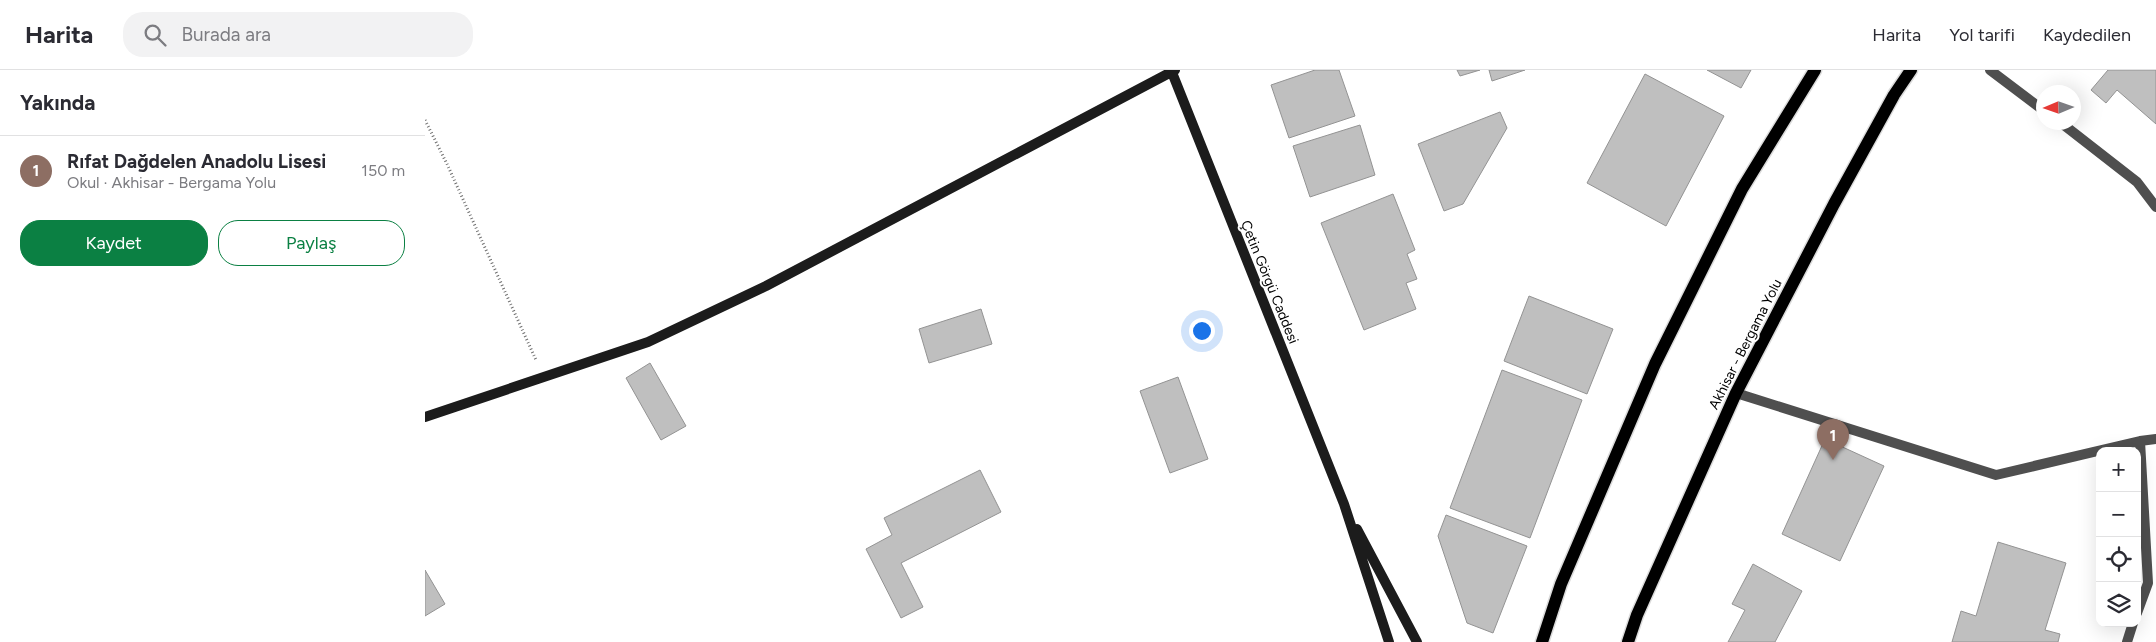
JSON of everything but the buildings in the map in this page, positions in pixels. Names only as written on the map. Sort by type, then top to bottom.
[{"type":"main road","points":[[1542,642],[1561,584],[1655,364],[1742,189],[1815,70]]},
{"type":"main road","name":"Akhisar - Bergama Yolu","points":[[1628,642],[1637,614],[1736,393],[1839,196],[1894,95],[1911,70]]},
{"type":"street","points":[[1990,70],[2036,105]]},
{"type":"street","points":[[425,416],[648,342],[758,290],[1173,71]]},
{"type":"street","name":"Çetin Görgü Caddesi","points":[[1173,71],[1344,504]]},
{"type":"street","points":[[2070,130],[2137,182],[2156,207]]},
{"type":"street","points":[[1736,393],[1996,475],[2140,440],[2156,438]]},
{"type":"street","points":[[2140,440],[2148,583],[2141,602]]},
{"type":"street","points":[[1344,504],[1389,642]]},
{"type":"street","points":[[1344,504],[1417,642]]},
{"type":"street","points":[[2127,642],[2132,627]]},
{"type":"path","points":[[425,120],[544,377]]},
{"type":"place","name":"Rıfat Dağdelen Anadolu Lisesi","points":[[1833,460]]}]
